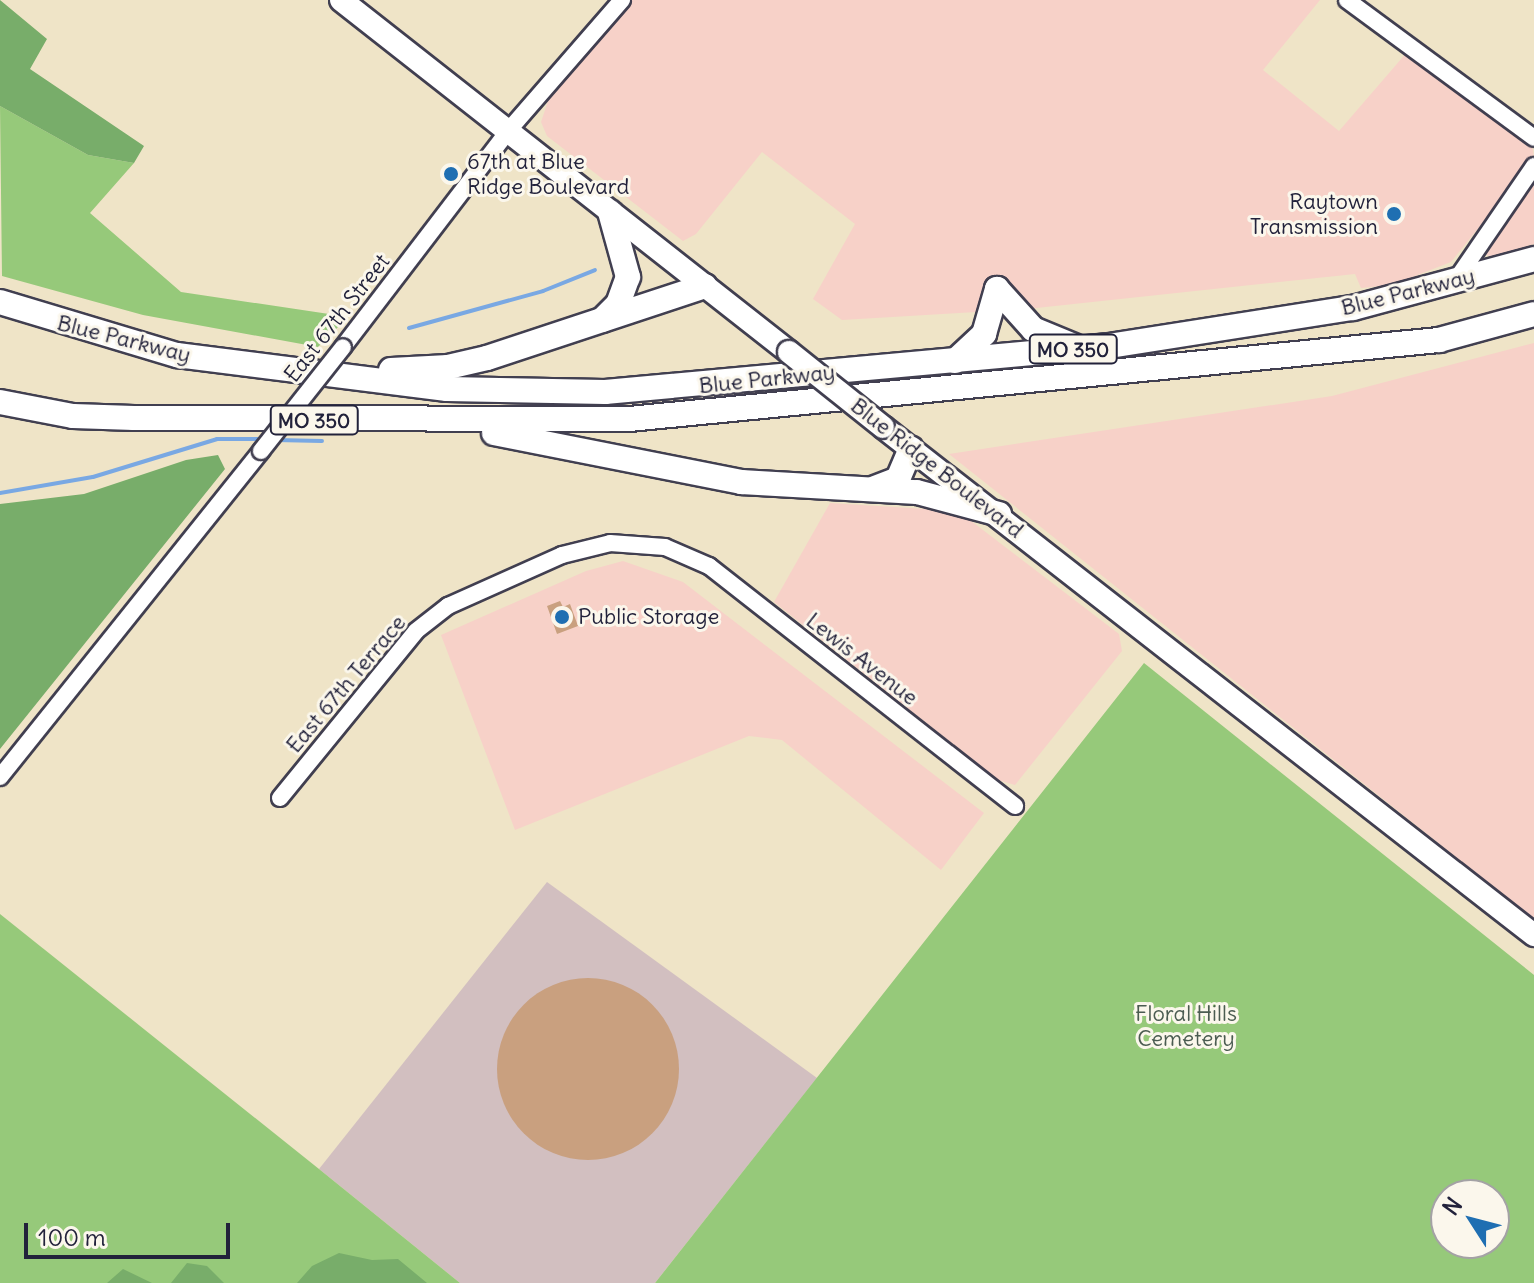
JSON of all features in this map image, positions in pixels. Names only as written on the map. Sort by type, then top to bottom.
[{"type":"highway","points":[[602,320],[618,304],[628,277],[610,212]]},
{"type":"highway","name":"Blue Parkway","points":[[0,302],[122,341],[236,363],[447,389],[676,388],[1080,349],[1353,308],[1534,259]]},
{"type":"highway","points":[[122,341],[407,370],[487,358],[705,286]]},
{"type":"highway","points":[[955,361],[984,334],[997,289],[1033,329],[1080,349]]},
{"type":"highway","name":"Blue Parkway","points":[[0,402],[73,416],[368,421],[629,419],[1439,340],[1534,314]]},
{"type":"highway","points":[[368,421],[540,439],[741,482],[934,495],[999,514]]},
{"type":"highway","points":[[865,489],[898,479],[911,449]]},
{"type":"main road","name":"Blue Ridge Boulevard","points":[[341,0],[1534,935]]},
{"type":"street","name":"East 67th Street","points":[[0,777],[343,347],[508,131],[622,0]]},
{"type":"street","points":[[1347,0],[1534,138]]},
{"type":"street","points":[[1456,280],[1534,166]]},
{"type":"street","name":"East 67th Terrace","points":[[280,798],[399,649],[448,606],[562,555],[610,543],[679,551]]},
{"type":"street","name":"Lewis Avenue","points":[[679,551],[709,566],[1015,806]]},
{"type":"shaded area","points":[[632,0],[1320,0],[1263,70],[1339,131],[1408,51],[1533,149],[1534,159],[1451,262],[1392,285],[1361,288],[1355,274],[1027,309],[842,320],[813,299],[855,224],[762,152],[696,234],[683,241],[547,136],[541,122],[548,101]]},
{"type":"shaded area","points":[[1534,181],[1534,244],[1491,257],[1484,254],[1484,244]]},
{"type":"shaded area","points":[[1534,343],[1534,919],[949,454],[1332,396]]},
{"type":"shaded area","points":[[830,503],[958,511],[1119,634],[1122,651],[1015,785],[998,780],[774,602]]},
{"type":"shaded area","name":"Public Storage","points":[[623,561],[683,582],[984,813],[941,870],[782,740],[749,736],[515,830],[441,635],[586,571]]},
{"type":"shaded area","points":[[547,882],[817,1078],[655,1283],[460,1283],[319,1169]]},
{"type":"green space","points":[[0,0],[47,39],[30,69],[144,146],[134,163],[88,155],[0,106]]},
{"type":"green space","points":[[0,106],[88,155],[134,163],[90,213],[181,292],[329,314],[341,324],[318,347],[143,315],[2,276]]},
{"type":"green space","points":[[218,455],[225,469],[0,749],[0,504],[84,494],[186,460]]},
{"type":"green space","name":"Floral Hills Cemetery","points":[[1144,663],[1534,975],[1534,1283],[655,1283]]},
{"type":"green space","points":[[0,914],[319,1169],[460,1283],[0,1283]]},
{"type":"green space","points":[[339,1253],[372,1260],[398,1259],[427,1283],[297,1283],[312,1266]]},
{"type":"green space","points":[[187,1263],[207,1266],[224,1283],[171,1283]]},
{"type":"green space","points":[[123,1269],[152,1283],[107,1283]]},
{"type":"building","name":"Public Storage","points":[[560,601],[563,607],[570,604],[578,626],[557,634],[547,606]]},
{"type":"building","points":[[588,978],[623,985],[652,1005],[672,1034],[679,1069],[672,1104],[652,1133],[623,1153],[588,1160],[553,1153],[524,1133],[504,1104],[497,1069],[504,1034],[524,1005],[553,985]]},
{"type":"waterway","points":[[409,328],[543,291],[595,270]]},
{"type":"waterway","points":[[0,493],[93,477],[217,439],[264,439]]},
{"type":"waterway","points":[[276,440],[322,441]]},
{"type":"place","name":"67th at Blue Ridge Boulevard","points":[[451,174]]},
{"type":"place","name":"Raytown Transmission","points":[[1394,214]]},
{"type":"place","name":"Public Storage","points":[[562,617]]}]
